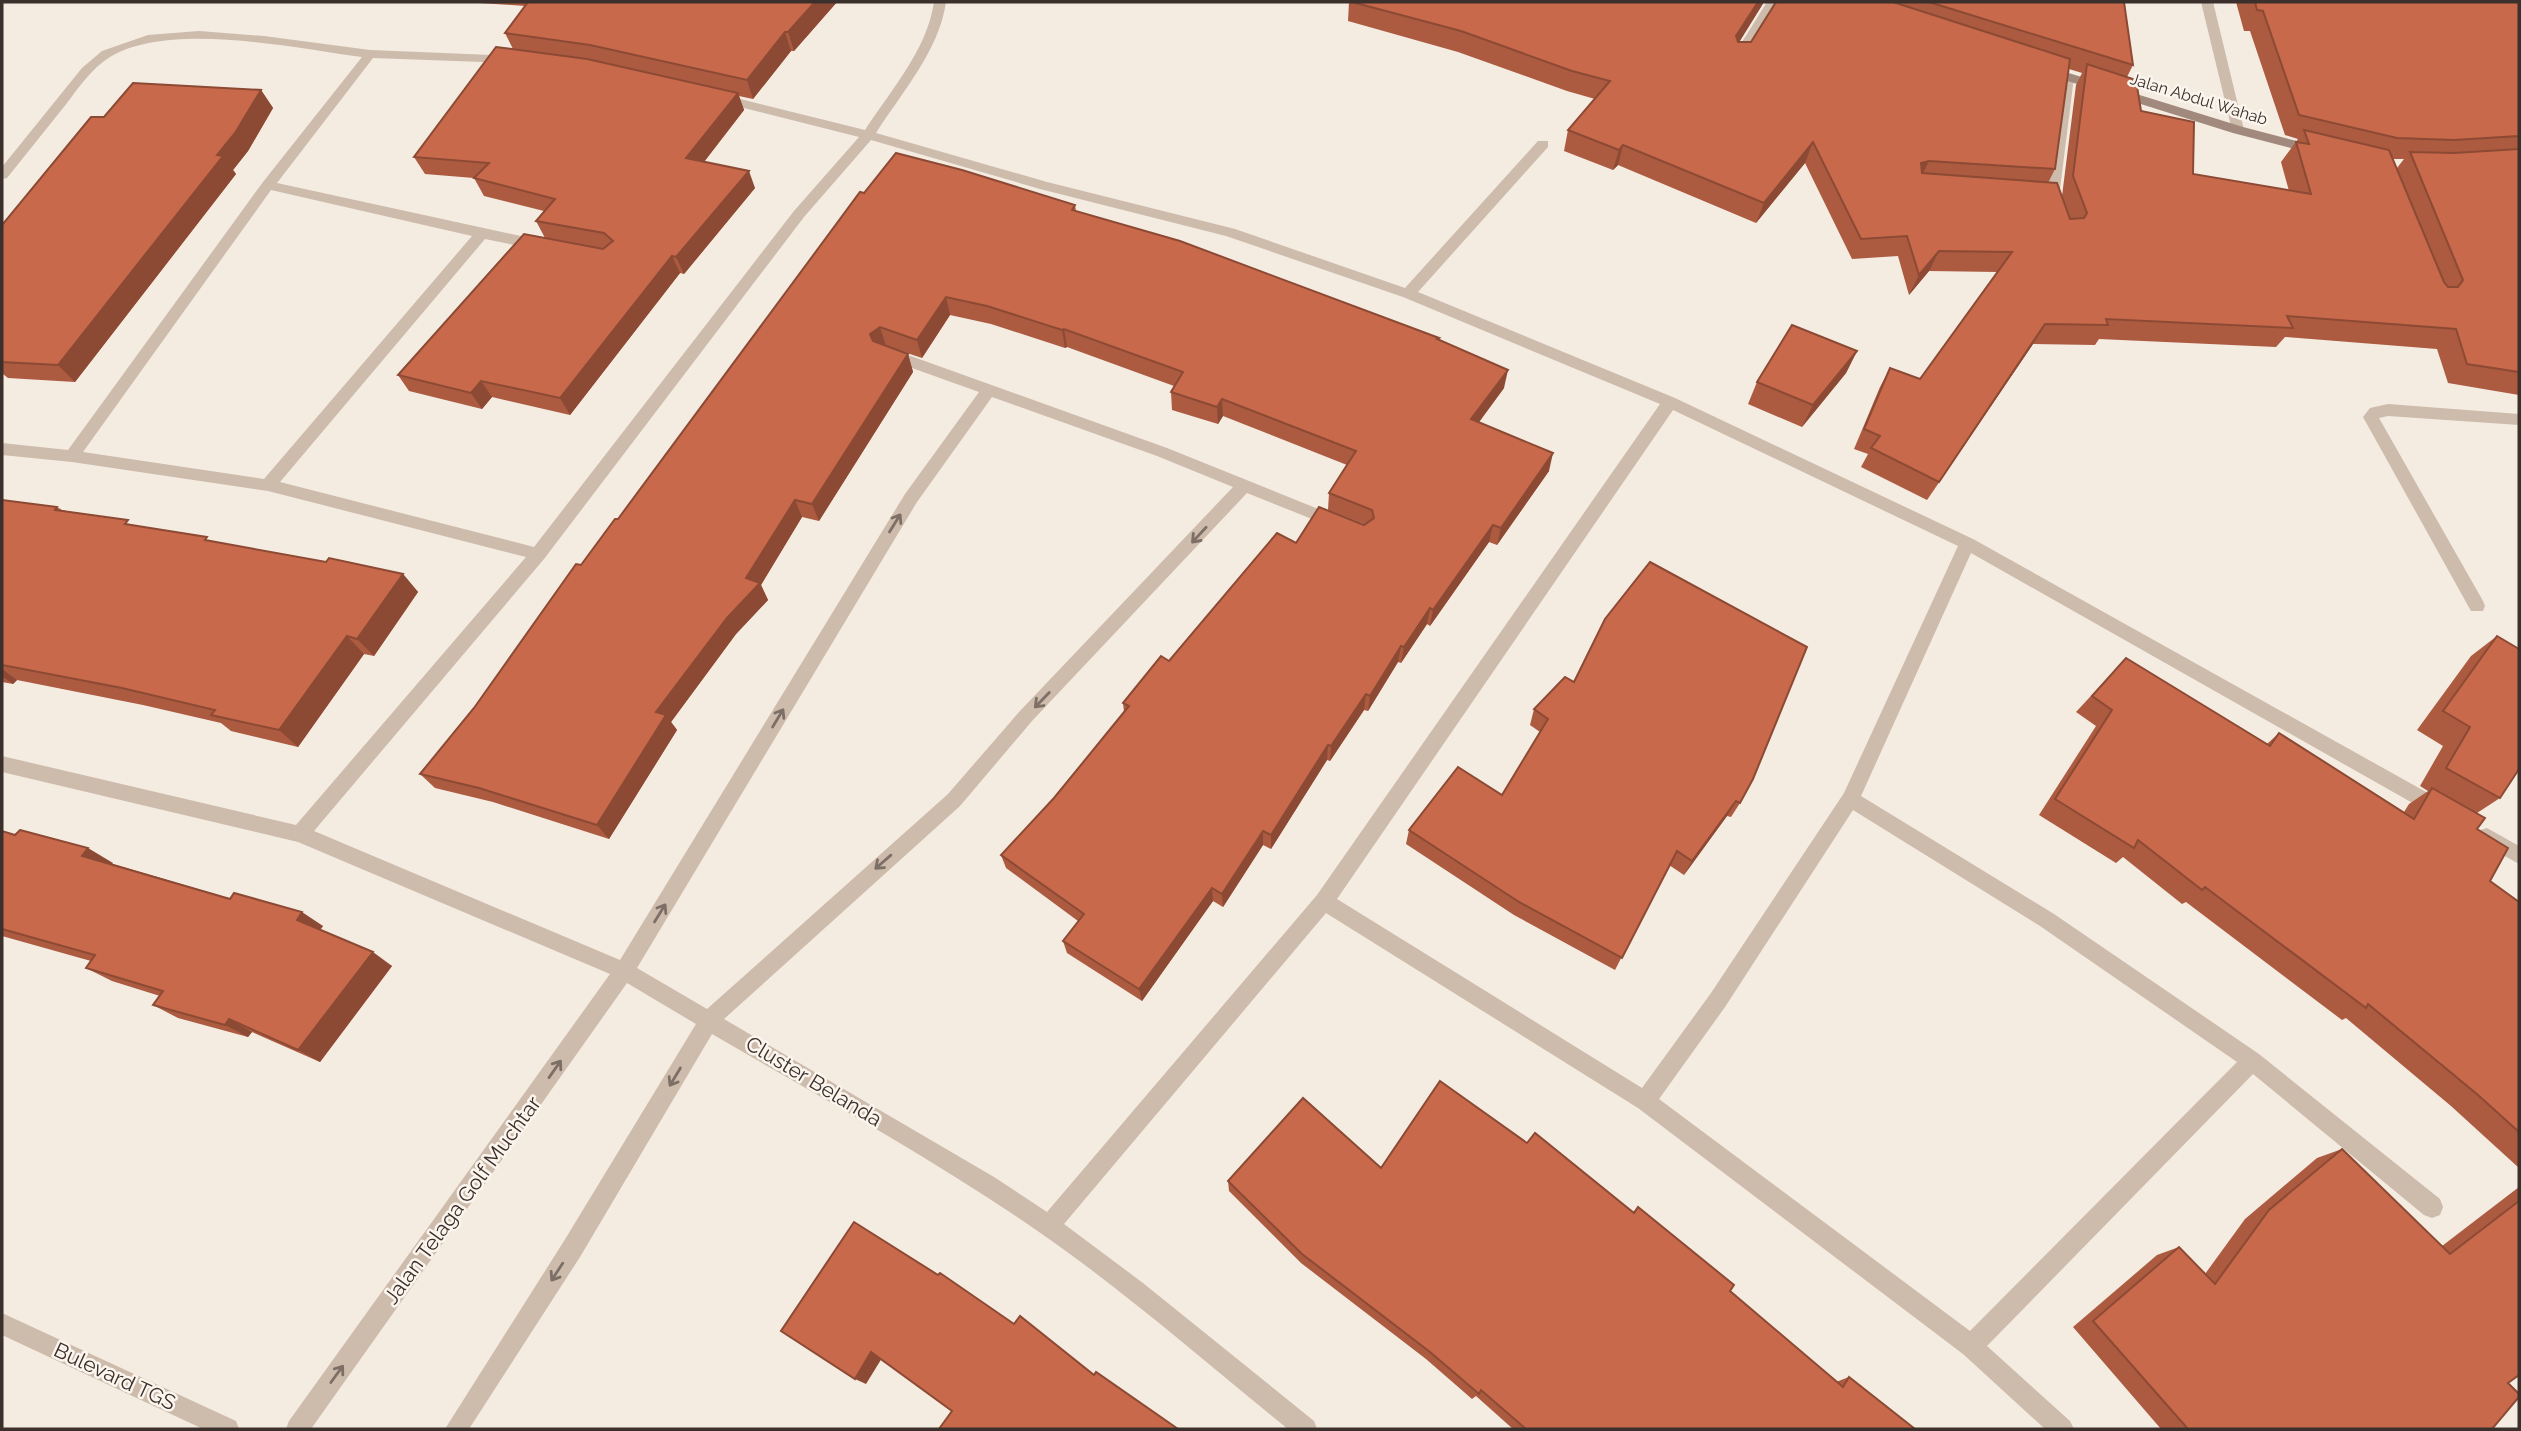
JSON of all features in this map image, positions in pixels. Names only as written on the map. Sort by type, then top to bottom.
[{"type":"street","points":[[300,834],[538,554],[799,214],[867,135],[924,50],[937,22],[940,2]]},
{"type":"street","points":[[1738,58],[1773,2]]},
{"type":"street","points":[[2207,2],[2238,130]]},
{"type":"street","points":[[2,175],[86,72],[106,54],[148,39],[199,36],[264,40],[370,54],[518,60]]},
{"type":"street","points":[[72,456],[268,185],[370,54]]},
{"type":"street","name":"Jalan Abdul Wahab","points":[[2028,64],[2238,130],[2322,152]]},
{"type":"street","points":[[2059,220],[2046,197],[2068,77]]},
{"type":"street","points":[[712,96],[867,135],[1045,186],[1230,232],[1408,294],[1670,402],[1967,542],[2449,814]]},
{"type":"street","points":[[1408,294],[1543,144]]},
{"type":"street","points":[[268,185],[482,234],[560,248]]},
{"type":"street","points":[[268,485],[482,234]]},
{"type":"street","points":[[885,353],[1245,485],[1351,528]]},
{"type":"street","name":"Jalan Telaga Golf Muchtar","points":[[297,1429],[624,971],[911,498],[989,389]]},
{"type":"street","points":[[1049,1226],[1324,901],[1670,402]]},
{"type":"street","points":[[2477,606],[2371,417],[2375,412],[2388,410],[2519,419]]},
{"type":"street","points":[[2,449],[72,456],[268,485],[538,554]]},
{"type":"street","points":[[456,1429],[572,1249],[710,1019],[954,800],[1026,716],[1245,485]]},
{"type":"street","points":[[1645,1101],[1718,1000],[1850,799],[1928,633],[1967,542]]},
{"type":"street","name":"Cluster Belanda","points":[[2,764],[300,834],[624,971],[710,1019],[987,1184],[1049,1226],[1135,1291],[1306,1429]]},
{"type":"street","points":[[1850,799],[2047,920],[2252,1061],[2432,1208]]},
{"type":"street","points":[[2473,827],[2519,856]]},
{"type":"street","points":[[1324,901],[1645,1101],[1970,1346],[2062,1429]]},
{"type":"street","points":[[1970,1346],[2252,1061]]},
{"type":"street","name":"Bulevard TGS","points":[[2,1324],[228,1429]]},
{"type":"building","points":[[528,2],[815,2],[788,32],[785,32],[747,80],[590,45],[505,33]]},
{"type":"building","points":[[1352,2],[1758,2],[1736,36],[1738,42],[1751,42],[1776,2],[1893,2],[2070,59],[2055,169],[1929,161],[1921,163],[1922,173],[2057,183],[2070,219],[2084,218],[2087,213],[2073,176],[2087,64],[2136,80],[2141,111],[2194,122],[2193,174],[2311,194],[2296,142],[2309,144],[2304,130],[2389,150],[2448,287],[2458,287],[2463,280],[2410,152],[2454,153],[2519,149],[2519,372],[2467,364],[2456,329],[2287,316],[2293,328],[2106,319],[2108,325],[2045,324],[1939,482],[1871,448],[1880,436],[1864,429],[1890,368],[1920,379],[2012,252],[1939,251],[1919,275],[1907,236],[1861,239],[1813,142],[1764,203],[1623,145],[1619,150],[1568,130],[1610,81],[1572,71],[1461,31]]},
{"type":"building","points":[[1929,2],[2124,2],[2133,65]]},
{"type":"building","points":[[2255,2],[2519,2],[2519,136],[2454,140],[2397,138],[2299,115],[2263,11],[2257,10]]},
{"type":"building","points":[[496,47],[587,59],[738,93],[686,158],[749,171],[676,257],[672,256],[560,398],[481,381],[471,393],[398,375],[524,234],[603,249],[613,241],[604,233],[536,221],[555,199],[474,178],[489,163],[414,157]]},
{"type":"building","points":[[133,83],[261,90],[235,133],[217,155],[223,156],[58,365],[2,362],[2,225],[91,117],[104,117]]},
{"type":"building","points":[[896,153],[1075,205],[1072,210],[1180,241],[1439,338],[1437,339],[1508,370],[1471,419],[1553,453],[1501,528],[1493,525],[1433,610],[1430,608],[1404,647],[1401,646],[1370,696],[1366,694],[1331,746],[1328,745],[1271,835],[1263,831],[1222,894],[1212,888],[1139,989],[1063,941],[1084,914],[1001,855],[1054,798],[1129,706],[1123,703],[1161,656],[1169,661],[1277,533],[1296,543],[1319,507],[1364,525],[1374,518],[1372,510],[1329,493],[1356,451],[1222,399],[1217,407],[1171,392],[1183,372],[1064,329],[946,297],[917,340],[880,327],[870,334],[873,341],[908,354],[812,504],[795,500],[746,578],[760,583],[727,618],[656,712],[666,715],[597,825],[479,788],[420,774],[474,708],[576,564],[581,565],[615,519],[618,519],[860,192],[864,193]]},
{"type":"building","points":[[1792,325],[1857,351],[1813,405],[1757,382]]},
{"type":"building","points":[[2,500],[128,520],[125,524],[207,537],[205,540],[326,562],[329,558],[403,574],[357,639],[347,636],[279,730],[211,715],[215,710],[122,688],[2,665]]},
{"type":"building","points":[[1650,562],[1807,647],[1753,779],[1740,803],[1736,801],[1692,861],[1677,851],[1622,958],[1519,902],[1409,830],[1458,767],[1502,795],[1548,719],[1534,709],[1565,677],[1574,682],[1605,619]]},
{"type":"building","points":[[2497,636],[2519,649],[2519,769],[2500,798],[2446,768],[2470,727],[2443,711]]},
{"type":"building","points":[[2126,658],[2270,746],[2279,733],[2414,819],[2432,788],[2485,818],[2477,829],[2508,848],[2490,881],[2519,902],[2519,1132],[2368,1004],[2366,1008],[2205,887],[2202,890],[2138,840],[2134,848],[2055,799],[2112,710],[2092,696]]},
{"type":"building","points":[[20,830],[88,848],[82,856],[230,899],[234,893],[302,912],[297,920],[373,952],[298,1050],[229,1019],[225,1025],[153,1005],[163,991],[86,968],[95,955],[2,929],[2,831],[15,835]]},
{"type":"building","points":[[1440,1081],[1527,1143],[1535,1133],[1634,1213],[1638,1207],[1734,1285],[1730,1291],[1843,1387],[1849,1377],[1915,1429],[1526,1429],[1481,1390],[1479,1394],[1430,1352],[1302,1254],[1228,1181],[1303,1098],[1381,1168]]},
{"type":"building","points":[[2342,1149],[2450,1254],[2519,1201],[2519,1375],[2508,1383],[2519,1397],[2492,1429],[2188,1429],[2093,1321],[2179,1247],[2215,1284],[2269,1210]]},
{"type":"building","points":[[854,1222],[938,1275],[940,1273],[1014,1324],[1020,1316],[1094,1375],[1096,1372],[1178,1429],[939,1429],[952,1411],[871,1352],[855,1379],[781,1331]]}]
